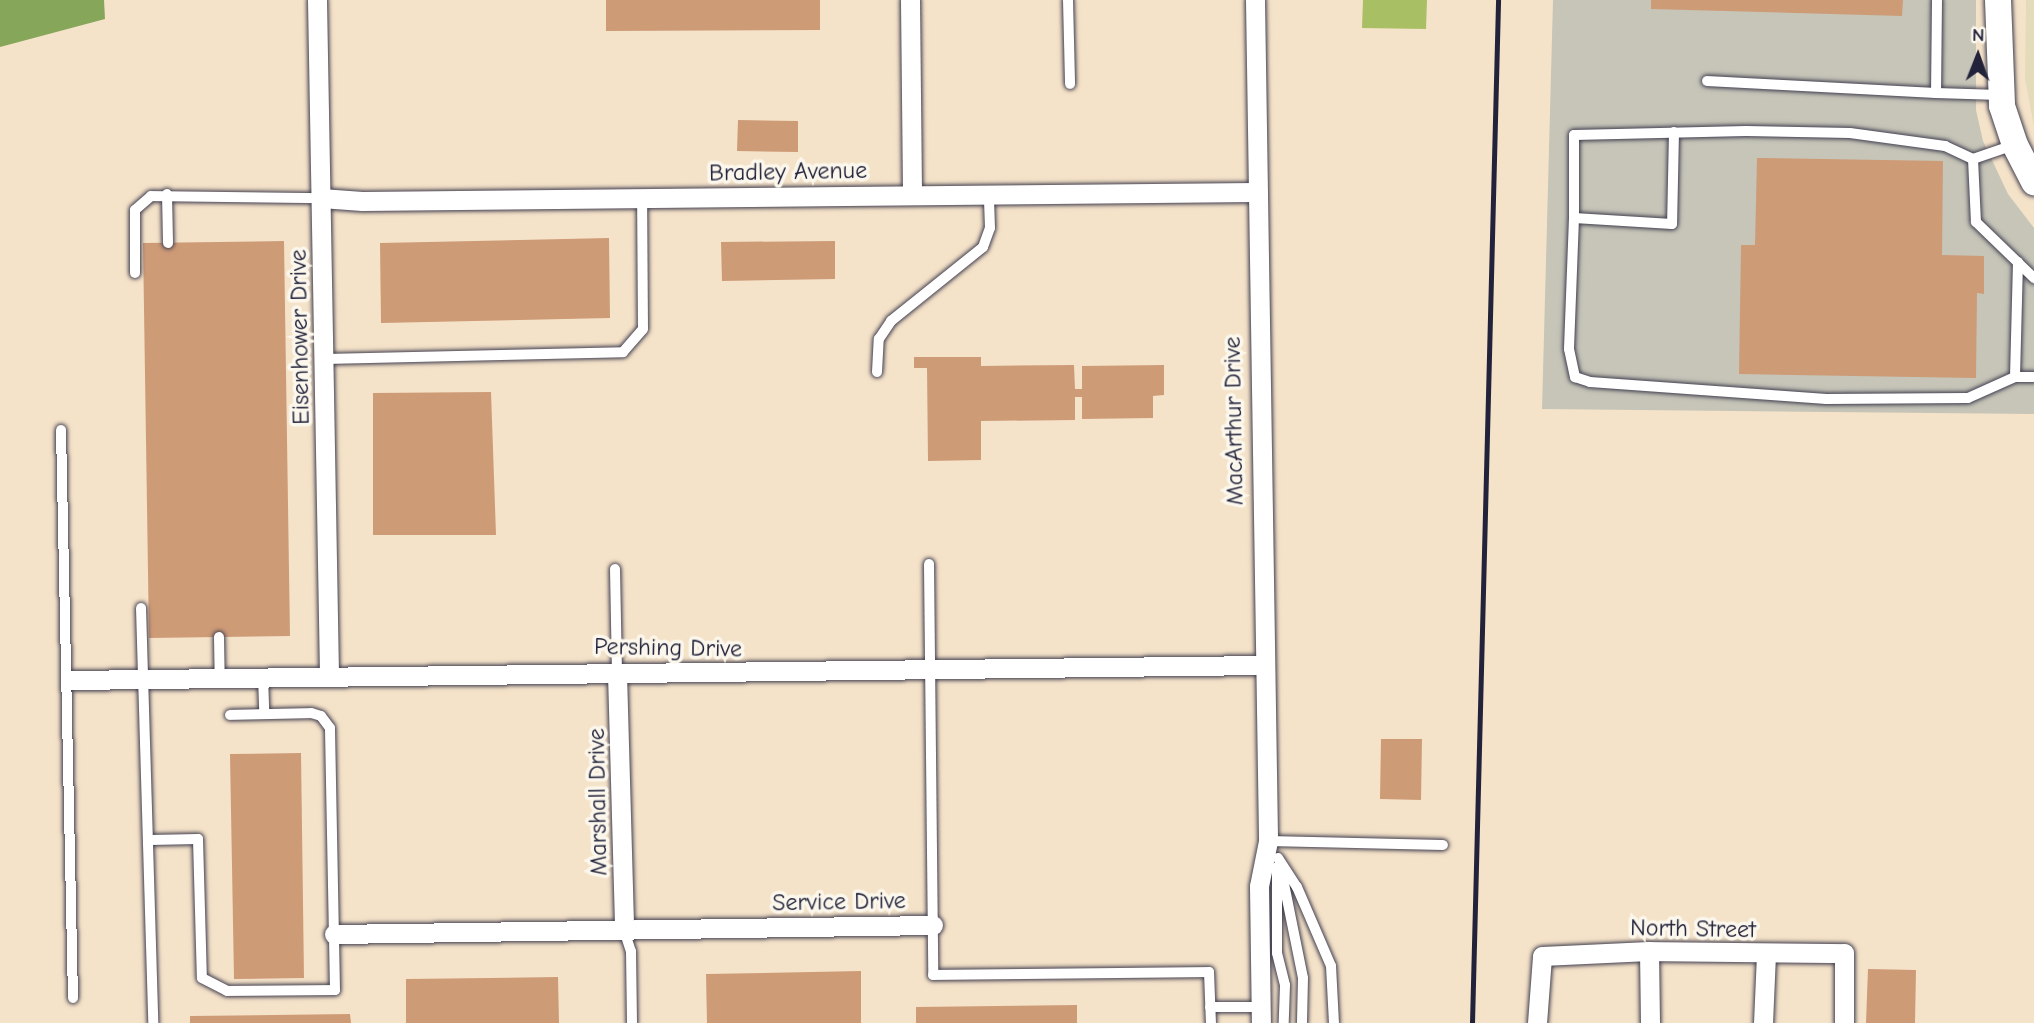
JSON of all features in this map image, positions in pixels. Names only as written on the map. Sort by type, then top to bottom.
[{"type":"street","name":"Eisenhower Drive","points":[[317,0],[329,674]]},
{"type":"street","points":[[910,0],[912,195]]},
{"type":"street","name":"MacArthur Drive","points":[[1255,0],[1255,192],[1265,665],[1273,850],[1259,886],[1261,1015]]},
{"type":"street","points":[[1998,0],[2001,95],[2015,145],[2034,181]]},
{"type":"street","name":"Bradley Avenue","points":[[321,198],[362,201],[1255,192]]},
{"type":"street","name":"Pershing Drive","points":[[70,680],[329,674],[930,671],[1265,665]]},
{"type":"street","name":"Marshall Drive","points":[[617,673],[624,930]]},
{"type":"street","name":"Service Drive","points":[[334,934],[933,925]]},
{"type":"street","points":[[1649,951],[1650,1023]]},
{"type":"street","name":"North Street","points":[[1537,1023],[1542,956],[1649,951],[1766,955],[1844,953],[1844,1023]]},
{"type":"street","points":[[1763,1023],[1766,955]]},
{"type":"lane","points":[[1068,0],[1070,84]]},
{"type":"lane","points":[[1936,93],[1937,0]]},
{"type":"lane","points":[[1707,81],[2001,95]]},
{"type":"lane","points":[[2015,145],[1973,159],[1945,146],[1850,133],[1674,132],[1574,135],[1569,349],[1575,377],[1590,382],[1839,398],[1968,398],[2015,377],[2034,377]]},
{"type":"lane","points":[[1574,218],[1672,224],[1674,132]]},
{"type":"lane","points":[[1973,159],[1976,222],[2034,278]]},
{"type":"lane","points":[[135,273],[135,210],[146,198],[167,194],[321,198]]},
{"type":"lane","points":[[167,194],[168,243]]},
{"type":"lane","points":[[877,372],[879,339],[891,321],[983,247],[990,228],[989,195]]},
{"type":"lane","points":[[325,359],[622,352],[643,329],[642,198]]},
{"type":"lane","points":[[2015,377],[2018,262]]},
{"type":"lane","points":[[61,430],[70,680],[73,998]]},
{"type":"lane","points":[[929,564],[933,925]]},
{"type":"lane","points":[[615,569],[617,673]]},
{"type":"lane","points":[[141,608],[146,677],[153,1023]]},
{"type":"lane","points":[[219,637],[220,676]]},
{"type":"lane","points":[[263,675],[264,714]]},
{"type":"lane","points":[[150,840],[198,839],[202,978],[227,991],[335,990],[330,728],[316,714],[230,715]]},
{"type":"lane","points":[[1273,850],[1443,845]]},
{"type":"lane","points":[[1273,850],[1277,953],[1285,985],[1284,1023]]},
{"type":"lane","points":[[1273,850],[1303,978],[1302,1023]]},
{"type":"lane","points":[[1273,850],[1297,887],[1331,966],[1334,1023]]},
{"type":"lane","name":"Service Drive","points":[[933,925],[933,975],[1209,972],[1210,1007]]},
{"type":"lane","points":[[624,930],[631,951],[632,1023]]},
{"type":"lane","points":[[1211,1023],[1210,1007],[1261,1015]]},
{"type":"shaded area","points":[[1553,0],[1976,0],[1976,110],[1983,141],[2008,194],[2034,228],[2034,414],[1542,409]]},
{"type":"shaded area","points":[[2026,0],[2034,0],[2034,126],[2025,79]]},
{"type":"green space","points":[[0,0],[104,0],[105,19],[0,47]]},
{"type":"green space","points":[[1363,0],[1427,0],[1426,29],[1362,28]]},
{"type":"building","points":[[606,0],[820,0],[820,30],[606,31]]},
{"type":"building","points":[[1651,0],[1903,0],[1902,16],[1651,9]]},
{"type":"building","points":[[738,120],[798,121],[798,152],[737,151]]},
{"type":"building","points":[[1757,158],[1943,161],[1942,255],[1984,256],[1984,294],[1977,293],[1976,378],[1739,374],[1741,245],[1755,245]]},
{"type":"building","points":[[609,238],[610,318],[381,323],[380,243]]},
{"type":"building","points":[[284,241],[290,636],[149,638],[143,243]]},
{"type":"building","points":[[835,241],[835,279],[722,281],[721,242]]},
{"type":"building","points":[[914,357],[981,357],[981,366],[1074,365],[1075,389],[1082,389],[1082,366],[1164,365],[1164,395],[1153,396],[1153,418],[1082,419],[1082,397],[1075,397],[1075,420],[981,421],[981,460],[928,461],[927,368],[914,368]]},
{"type":"building","points":[[491,392],[496,535],[373,535],[373,393]]},
{"type":"building","points":[[1381,739],[1422,739],[1421,800],[1380,799]]},
{"type":"building","points":[[301,753],[304,978],[234,979],[230,754]]},
{"type":"building","points":[[1868,969],[1916,970],[1915,1023],[1866,1023]]},
{"type":"building","points":[[861,971],[861,1023],[707,1023],[706,974]]},
{"type":"building","points":[[558,977],[559,1023],[406,1023],[406,979]]},
{"type":"building","points":[[1077,1005],[1077,1023],[916,1023],[916,1007]]},
{"type":"building","points":[[350,1014],[351,1023],[190,1023],[190,1016]]},
{"type":"railway","points":[[1472,1023],[1498,0]]}]
